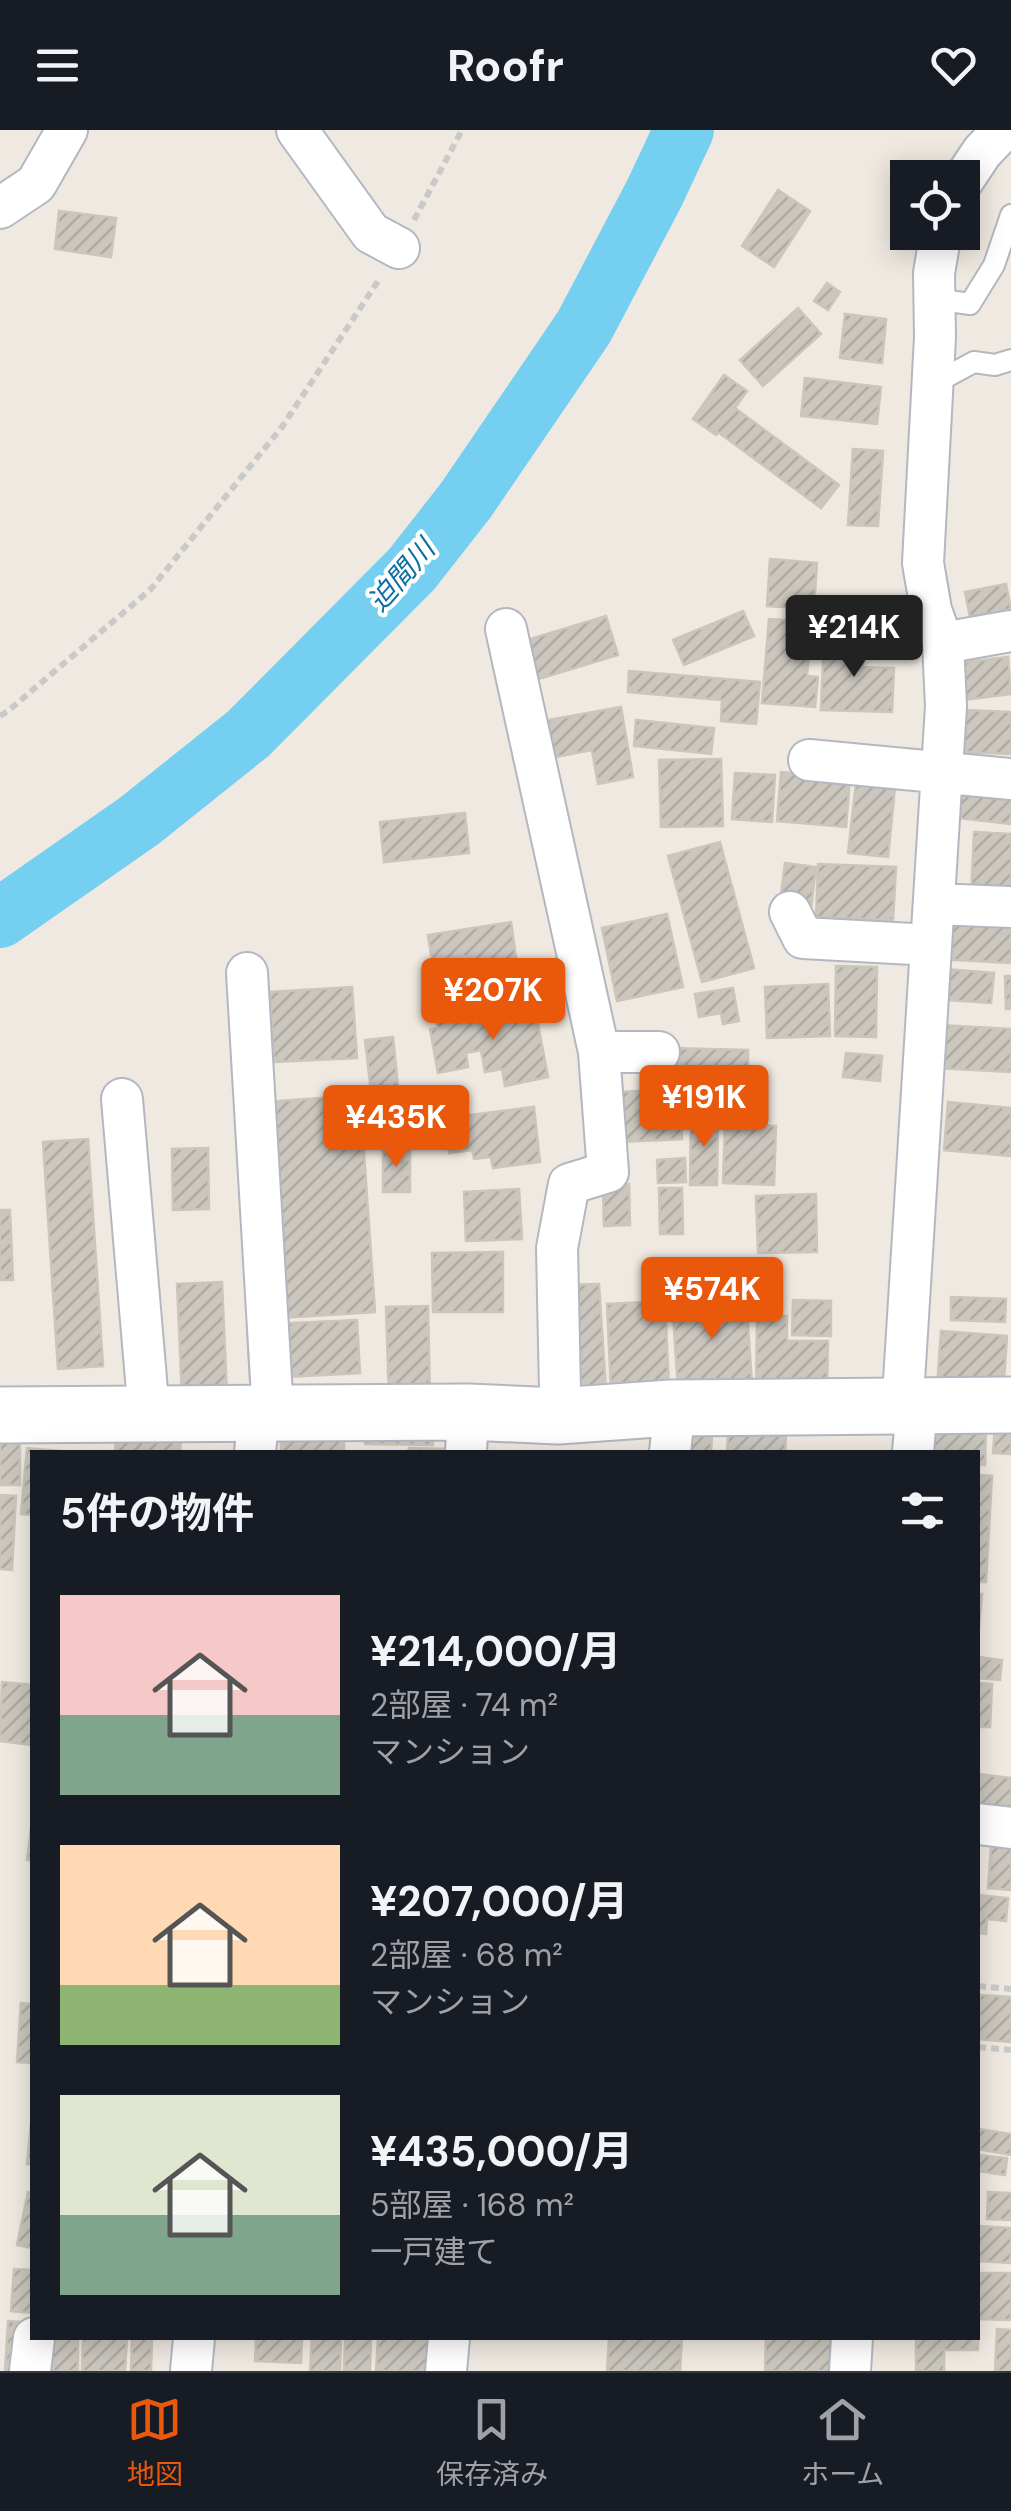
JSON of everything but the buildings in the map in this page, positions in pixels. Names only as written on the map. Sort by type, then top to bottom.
[{"type":"street","points":[[0,208],[36,184],[67,130]]},
{"type":"street","points":[[297,130],[371,233],[400,248]]},
{"type":"street","points":[[977,160],[1003,130]]},
{"type":"street","points":[[911,1430],[903,1397],[946,706],[943,644],[931,610],[923,563],[938,250]]},
{"type":"street","points":[[506,629],[600,1052],[608,1172],[568,1184],[557,1248],[558,1416]]},
{"type":"street","points":[[943,644],[1011,631]]},
{"type":"street","points":[[809,760],[1011,779]]},
{"type":"street","points":[[934,904],[1011,907]]},
{"type":"street","points":[[790,912],[803,938],[931,945]]},
{"type":"street","points":[[247,973],[262,1426]]},
{"type":"street","points":[[600,1052],[658,1052]]},
{"type":"street","points":[[122,1099],[149,1414]]},
{"type":"street","points":[[0,1415],[149,1414],[262,1426],[467,1432],[558,1416],[671,1430],[911,1430],[1011,1405]]},
{"type":"street","points":[[980,1824],[1011,1828]]},
{"type":"street","points":[[30,2371],[34,2340]]},
{"type":"street","points":[[191,2371],[194,2340]]},
{"type":"street","points":[[446,2371],[449,2340]]},
{"type":"street","points":[[850,2371],[852,2340]]},
{"type":"lane","points":[[935,300],[970,304],[994,265],[1011,215]]},
{"type":"lane","points":[[933,384],[974,362],[995,365],[1011,360]]},
{"type":"path","points":[[0,716],[150,590],[282,426],[400,248],[462,130]]},
{"type":"path","points":[[980,1986],[1011,1989]]},
{"type":"path","points":[[980,2047],[1011,2050]]},
{"type":"waterway","name":"迫間川","points":[[0,918],[139,821],[248,734],[412,569],[466,500],[584,327],[684,130]]}]
